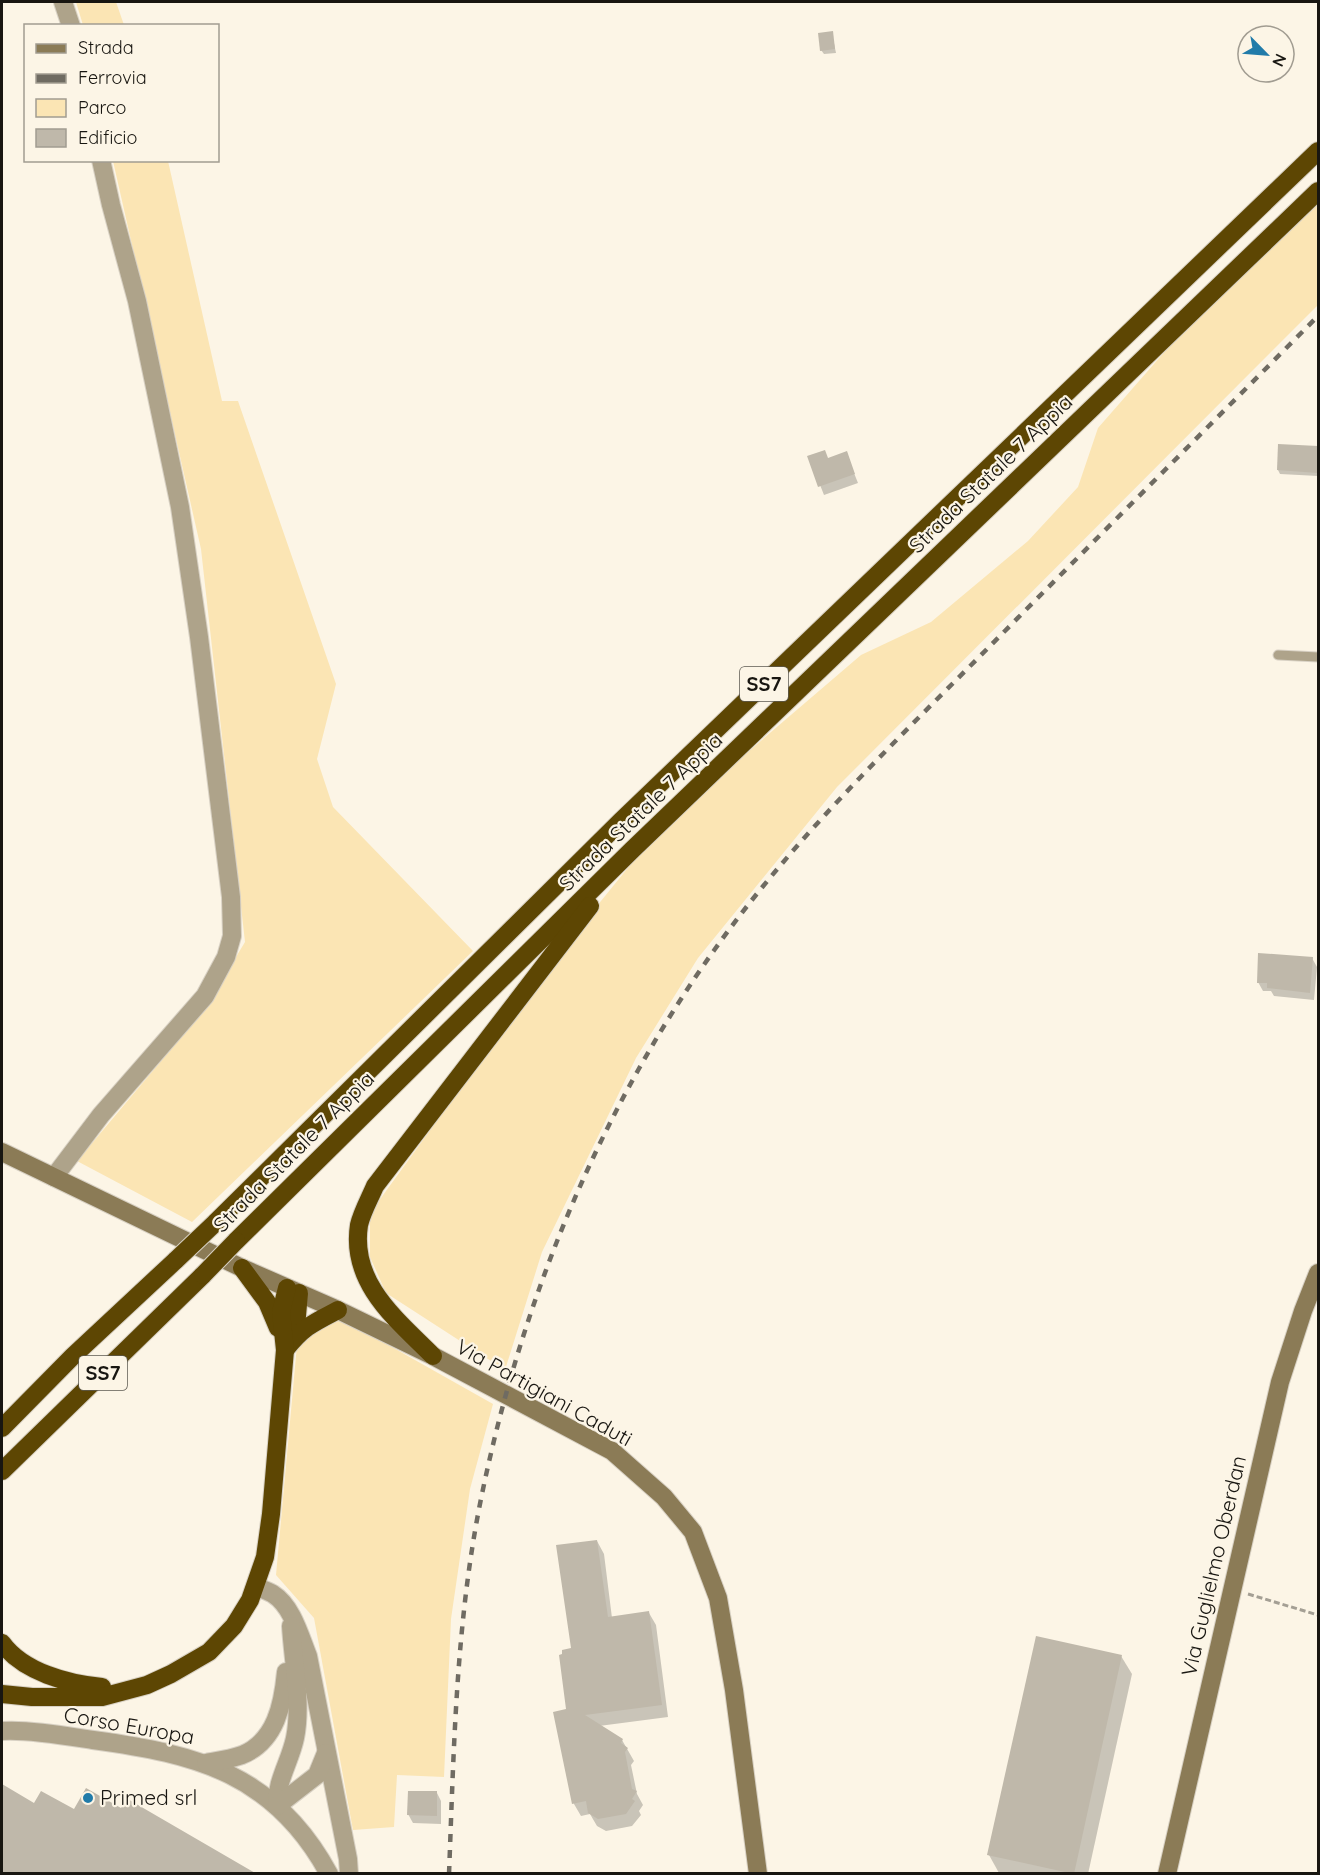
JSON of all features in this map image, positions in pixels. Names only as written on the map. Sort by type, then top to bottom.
[{"type":"highway","name":"Strada Statale 7 Appia","points":[[2,1428],[73,1356],[214,1223],[621,821],[1318,151]]},
{"type":"highway","name":"Strada Statale 7 Appia","points":[[2,1471],[632,850],[1318,191]]},
{"type":"highway","points":[[433,1356],[386,1309],[368,1284],[359,1254],[360,1224],[375,1186],[632,850]]},
{"type":"highway","points":[[242,1268],[267,1302],[285,1350]]},
{"type":"highway","points":[[2,1694],[32,1697],[102,1697],[147,1685],[208,1652],[234,1626],[250,1600],[265,1557],[271,1514],[285,1350],[281,1311],[293,1290]]},
{"type":"highway","points":[[285,1350],[311,1323],[338,1310]]},
{"type":"highway","points":[[2,1410],[43,1373],[73,1356]]},
{"type":"highway","points":[[2,1481],[113,1364]]},
{"type":"highway","points":[[2,1643],[8,1651],[45,1674],[83,1686],[131,1689]]},
{"type":"main road","name":"Via Partigiani Caduti","points":[[2,1152],[242,1268],[338,1310],[433,1356],[612,1452],[664,1497],[693,1532],[718,1598],[734,1690],[758,1874]]},
{"type":"main road","name":"Via Guglielmo Oberdan","points":[[1167,1874],[1280,1382],[1318,1273]]},
{"type":"street","points":[[63,2],[70,24]]},
{"type":"street","points":[[54,1178],[101,1115],[206,996],[226,957],[232,936],[230,886],[180,507],[137,301],[102,162]]},
{"type":"street","points":[[256,1586],[274,1595],[285,1606],[290,1621],[297,1706],[295,1738],[280,1781],[277,1806]]},
{"type":"street","points":[[290,1621],[297,1629],[308,1656],[349,1874]]},
{"type":"street","points":[[206,1763],[244,1754],[262,1740],[275,1725],[283,1699],[290,1621]]},
{"type":"street","name":"Corso Europa","points":[[2,1731],[82,1738],[149,1748],[206,1763],[244,1782],[269,1798],[320,1857],[329,1874]]},
{"type":"street","points":[[277,1806],[317,1775],[326,1753]]},
{"type":"lane","points":[[1278,655],[1318,657]]},
{"type":"path","points":[[1232,1588],[1318,1615]]},
{"type":"green space","points":[[76,2],[116,2],[124,24],[83,24]]},
{"type":"green space","points":[[113,162],[168,162],[222,401],[238,401],[336,684],[317,759],[333,807],[473,951],[192,1222],[77,1161],[204,1010],[245,942],[201,549]]},
{"type":"green space","points":[[1318,197],[1318,305],[837,787],[698,958],[636,1058],[542,1252],[505,1370],[386,1293],[370,1257],[370,1213],[558,954],[631,864],[742,757],[861,655],[931,622],[1028,541],[1078,487],[1098,428],[1195,317]]},
{"type":"green space","points":[[344,1320],[493,1404],[470,1489],[451,1619],[444,1777],[397,1775],[394,1827],[353,1830],[314,1618],[276,1575],[297,1345],[320,1323]]},
{"type":"building","points":[[833,31],[835,49],[820,51],[818,33]]},
{"type":"building","points":[[1278,444],[1318,446],[1318,473],[1277,470]]},
{"type":"building","points":[[825,450],[828,458],[847,451],[855,474],[818,487],[807,456]]},
{"type":"building","points":[[1258,953],[1313,957],[1310,993],[1267,988],[1267,983],[1257,983]]},
{"type":"building","points":[[597,1540],[608,1617],[649,1611],[662,1705],[585,1715],[623,1739],[621,1743],[628,1748],[625,1752],[632,1789],[637,1791],[632,1799],[635,1801],[626,1814],[598,1819],[588,1813],[586,1801],[572,1804],[553,1712],[566,1709],[559,1655],[562,1654],[562,1650],[571,1648],[556,1545]]},
{"type":"building","points":[[1036,1636],[1122,1655],[1074,1874],[987,1855]]},
{"type":"building","points":[[2,1784],[34,1803],[41,1791],[74,1809],[86,1788],[121,1808],[126,1798],[257,1874],[2,1874]]},
{"type":"building","points":[[408,1791],[437,1791],[437,1816],[407,1815]]},
{"type":"railway","points":[[449,1874],[461,1635],[473,1541],[482,1494],[519,1350],[543,1279],[570,1210],[601,1141],[635,1075],[673,1011],[715,949],[778,868],[811,830],[1318,316]]},
{"type":"place","name":"Primed srl","points":[[88,1798]]}]
